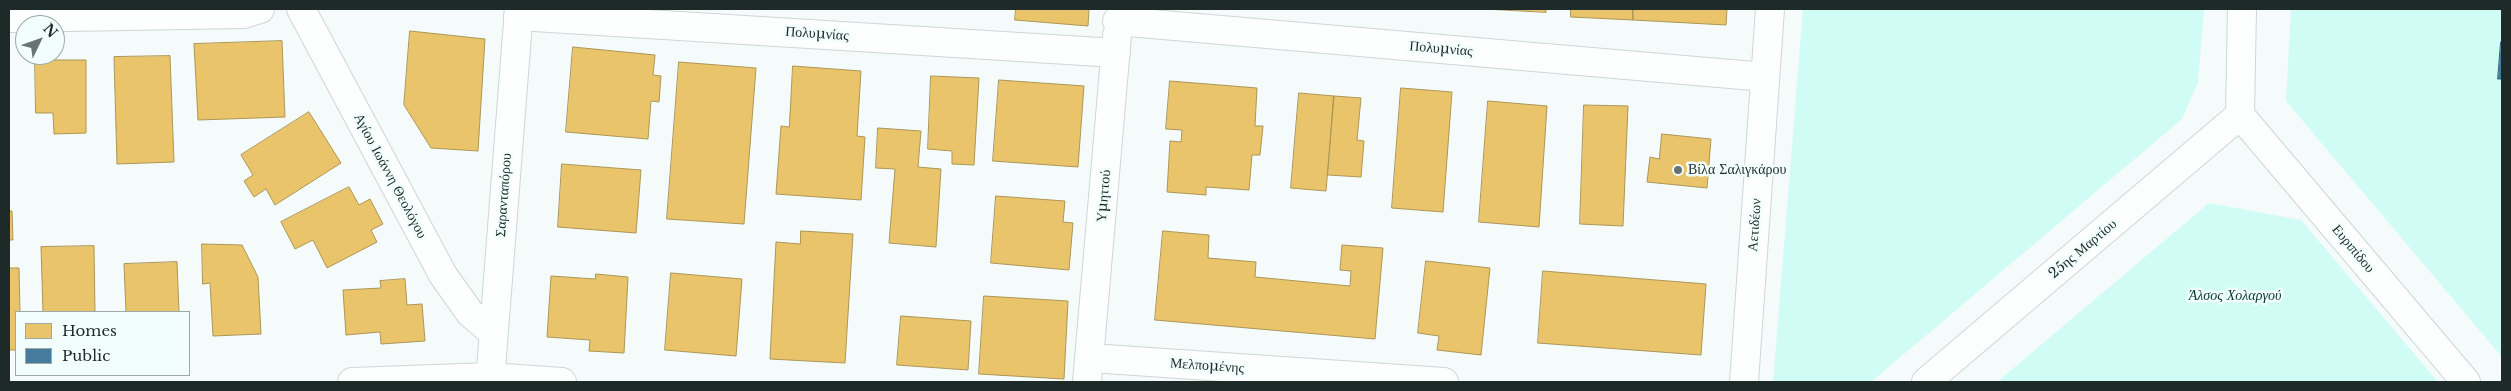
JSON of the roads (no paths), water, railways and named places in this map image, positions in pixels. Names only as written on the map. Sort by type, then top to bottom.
[{"type":"street","points":[[9,18],[244,14],[260,9]]},
{"type":"street","name":"Αγίου Ιωάννη Θεολόγου","points":[[300,9],[443,275],[470,313],[494,333]]},
{"type":"street","name":"Αετιδέων","points":[[1744,382],[1770,9]]},
{"type":"street","points":[[2240,115],[2242,9]]},
{"type":"street","name":"Σαρανταπόρου","points":[[490,380],[518,12]]},
{"type":"street","name":"Πολυμνίας","points":[[518,12],[1116,53]]},
{"type":"street","name":"Πολυμνίας","points":[[1118,15],[1765,77]]},
{"type":"street","name":"Υμηττού","points":[[1089,370],[1118,15]]},
{"type":"street","name":"25ης Μαρτίου","points":[[1926,382],[2240,115]]},
{"type":"street","name":"Ευριπίδου","points":[[2240,115],[2466,382]]},
{"type":"street","name":"Μελπομένης","points":[[1089,370],[1444,382]]},
{"type":"street","points":[[352,382],[490,380],[562,382]]},
{"type":"place","name":"Βίλα Σαλιγκάρου","points":[[1678,170]]},
{"type":"park label","name":"Άλσος Χολαργού","points":[[2235,296]]}]
